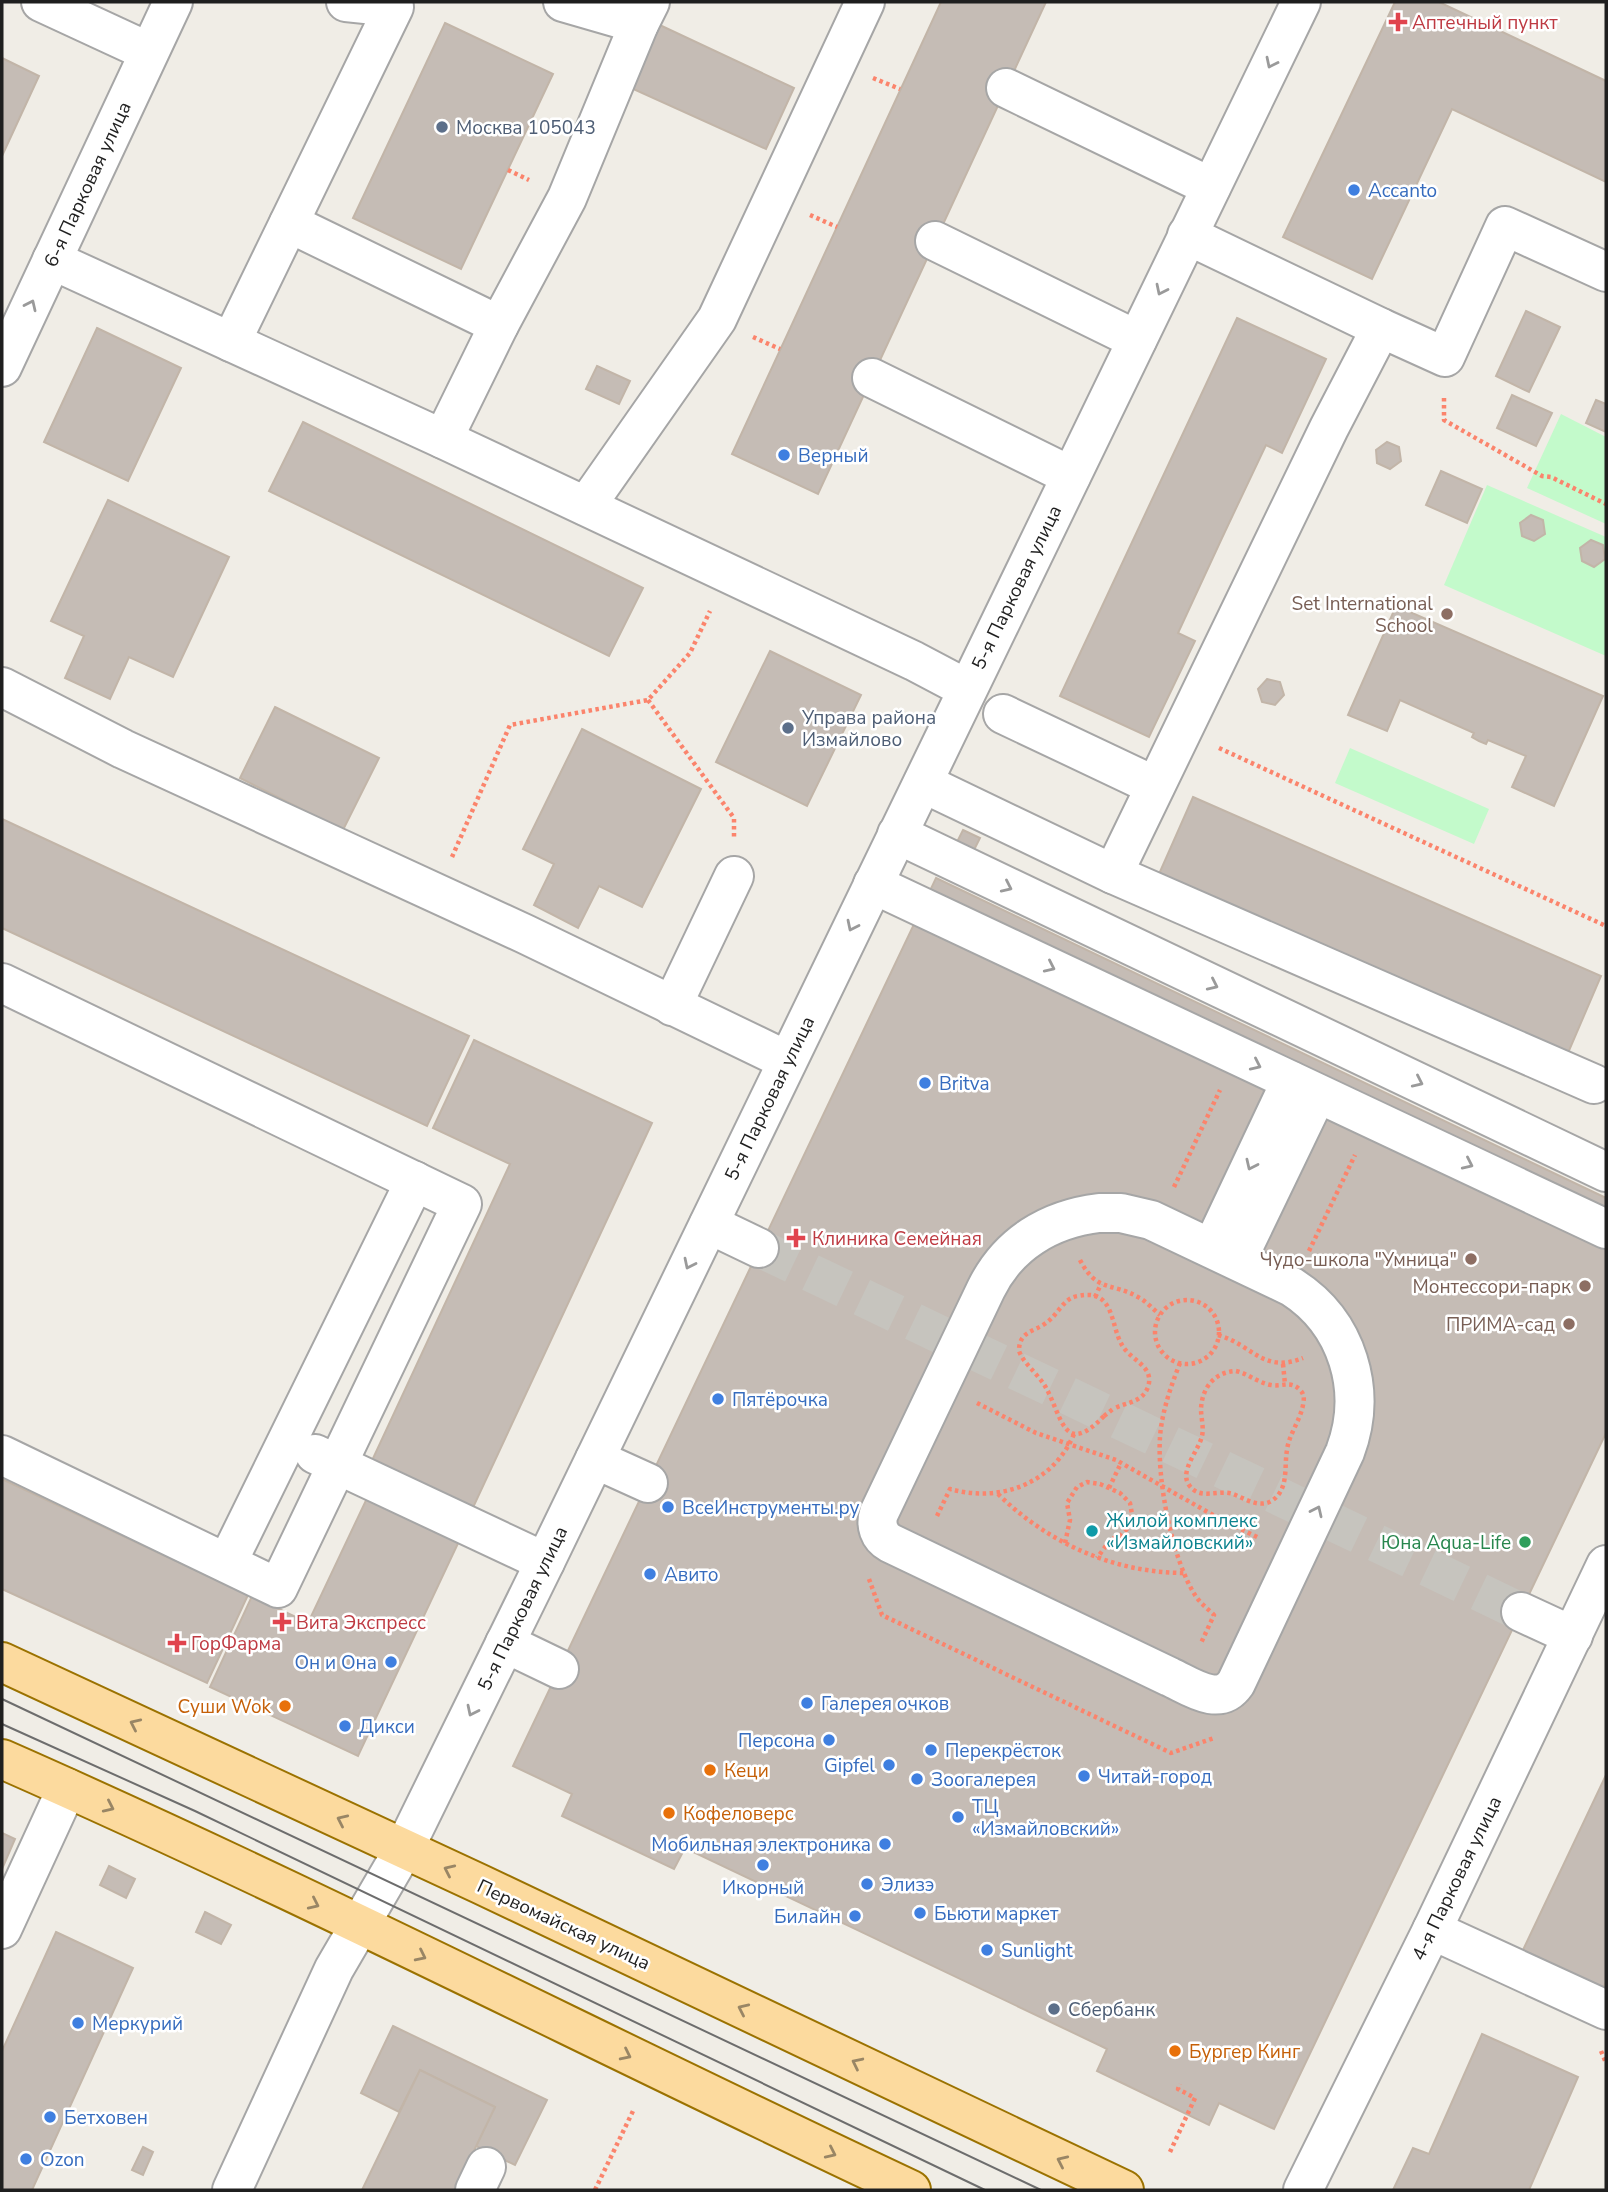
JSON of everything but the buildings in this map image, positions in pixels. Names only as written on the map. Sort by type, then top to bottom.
[{"type":"main road","name":"Первомайская улица","points":[[2,1662],[1124,2190]]},
{"type":"main road","points":[[2,1759],[360,1926],[911,2190]]},
{"type":"street","points":[[41,2],[149,52]]},
{"type":"street","name":"6-я Парковая улица","points":[[2,367],[173,2]]},
{"type":"street","points":[[232,342],[289,223],[404,4],[346,2]]},
{"type":"street","points":[[443,439],[499,325],[567,198],[644,13],[563,2]]},
{"type":"street","points":[[586,506],[718,319],[865,2]]},
{"type":"street","name":"5-я Парковая улица","points":[[232,2190],[334,1969],[404,1849],[545,1562],[1301,2]]},
{"type":"street","points":[[1006,88],[1211,187]]},
{"type":"street","points":[[289,223],[499,325]]},
{"type":"street","points":[[1188,235],[1445,357],[1505,226],[1606,272]]},
{"type":"street","points":[[935,241],[1137,340]]},
{"type":"street","points":[[52,260],[586,506],[914,661],[967,689]]},
{"type":"street","points":[[1113,874],[1329,428],[1381,328]]},
{"type":"street","points":[[872,378],[1070,476]]},
{"type":"street","points":[[2,687],[123,749],[437,893],[786,1060]]},
{"type":"street","points":[[1003,714],[1155,786]]},
{"type":"street","points":[[923,783],[1113,874],[1602,1076]]},
{"type":"street","points":[[897,834],[1606,1172]]},
{"type":"street","points":[[672,1006],[734,876]]},
{"type":"street","points":[[873,884],[1606,1229]]},
{"type":"street","points":[[2,983],[463,1204],[278,1588],[2,1455]]},
{"type":"street","points":[[1224,1254],[1304,1087]]},
{"type":"street","points":[[227,1563],[415,1181]]},
{"type":"street","points":[[1114,1213],[1151,1220],[1224,1254],[1298,1291],[1331,1323],[1350,1363],[1356,1408],[1350,1438],[1342,1459],[1236,1683],[1229,1692],[1217,1696],[1206,1694],[890,1543],[881,1536],[877,1524],[883,1506],[986,1289],[1002,1263],[1017,1247],[1060,1221],[1084,1215],[1114,1213]]},
{"type":"street","points":[[709,1224],[760,1248]]},
{"type":"street","points":[[287,1441],[545,1562]]},
{"type":"street","points":[[595,1459],[648,1483]]},
{"type":"street","name":"4-я Парковая улица","points":[[1303,2190],[1606,1569]]},
{"type":"street","points":[[1521,1612],[1573,1636]]},
{"type":"street","points":[[505,1643],[559,1669]]},
{"type":"street","points":[[2,1929],[68,1788]]},
{"type":"street","points":[[1432,1930],[1606,2010]]},
{"type":"path","points":[[1445,357],[1444,420],[1542,476],[1550,477],[1606,505]]},
{"type":"path","points":[[437,893],[510,725],[648,699],[690,653],[729,574]]},
{"type":"path","points":[[648,699],[734,818],[734,876]]},
{"type":"path","points":[[1183,731],[1606,926]]},
{"type":"path","points":[[1174,1188],[1224,1082]]},
{"type":"path","points":[[1308,1253],[1359,1147]]},
{"type":"path","points":[[1078,1255],[1089,1274],[1101,1284],[1138,1296],[1160,1315]]},
{"type":"path","points":[[1095,1297],[1101,1284]]},
{"type":"path","points":[[1080,1295],[1095,1297],[1109,1307],[1121,1344],[1130,1356],[1144,1366],[1149,1382],[1144,1394],[1134,1401],[1114,1409],[1085,1433],[1074,1434],[1062,1426],[1050,1395],[1020,1354],[1019,1344],[1024,1335],[1047,1322],[1069,1299],[1080,1295]]},
{"type":"path","points":[[1177,1301],[1199,1302],[1213,1313],[1217,1323],[1216,1345],[1196,1362],[1180,1363],[1170,1359],[1156,1341],[1156,1325],[1160,1315],[1177,1301]]},
{"type":"path","points":[[1218,1335],[1238,1342],[1260,1359],[1283,1364],[1309,1355]]},
{"type":"path","points":[[1180,1363],[1160,1434],[1160,1454],[1174,1542],[1196,1596],[1214,1615],[1201,1643],[1208,1646]]},
{"type":"path","points":[[1283,1364],[1285,1384]]},
{"type":"path","points":[[1236,1371],[1265,1384],[1285,1384],[1301,1391],[1304,1402],[1287,1449],[1285,1477],[1279,1495],[1271,1502],[1260,1504],[1221,1491],[1208,1494],[1196,1492],[1188,1485],[1186,1475],[1202,1435],[1203,1395],[1209,1384],[1224,1372],[1236,1371]]},
{"type":"path","points":[[974,1402],[1015,1424],[1121,1463],[1191,1503],[1271,1543]]},
{"type":"path","points":[[928,1512],[937,1516],[950,1489],[968,1494],[998,1494],[1023,1486],[1052,1466],[1074,1434]]},
{"type":"path","points":[[1110,1489],[1121,1463]]},
{"type":"path","points":[[1065,1543],[1070,1520],[1068,1503],[1072,1493],[1087,1482],[1110,1489],[1126,1497],[1130,1503],[1131,1520],[1124,1533],[1111,1539],[1097,1558]]},
{"type":"path","points":[[1191,1503],[1196,1492]]},
{"type":"path","points":[[998,1494],[1030,1521],[1065,1543],[1097,1558],[1154,1573],[1185,1573]]},
{"type":"path","points":[[1170,2152],[1195,2098],[1178,2089],[1180,2084]]},
{"type":"path","points":[[595,2190],[633,2111]]},
{"type":"green space","points":[[1561,414],[1606,437],[1606,524],[1527,488]]},
{"type":"green space","points":[[1487,485],[1606,537],[1606,656],[1444,585]]},
{"type":"green space","points":[[1350,748],[1489,809],[1474,844],[1335,783]]},
{"type":"tunnel","points":[[759,1248],[1521,1612]]},
{"type":"tram line","points":[[2,1699],[1041,2190]]},
{"type":"tram line","points":[[2,1724],[195,1811],[985,2190]]},
{"type":"place","name":"Аптечный пункт","points":[[1398,22]]},
{"type":"place","name":"Москва 105043","points":[[442,127]]},
{"type":"place","name":"Accanto","points":[[1354,190]]},
{"type":"place","name":"Верный","points":[[784,455]]},
{"type":"place","name":"Set International School","points":[[1447,614]]},
{"type":"place","name":"Управа района Измайлово","points":[[788,728]]},
{"type":"place","name":"Britva","points":[[925,1083]]},
{"type":"place","name":"Клиника Семейная","points":[[796,1238]]},
{"type":"place","name":"Чудо-школа \"Умница\"","points":[[1471,1259]]},
{"type":"place","name":"Монтессори-парк","points":[[1585,1286]]},
{"type":"place","name":"ПРИМА-сад","points":[[1569,1324]]},
{"type":"place","name":"Пятёрочка","points":[[718,1399]]},
{"type":"place","name":"ВсеИнструменты.ру","points":[[668,1507]]},
{"type":"place","name":"Жилой комплекс «Измайловский»","points":[[1092,1531]]},
{"type":"place","name":"Юна Aqua-Life","points":[[1525,1542]]},
{"type":"place","name":"Авито","points":[[650,1574]]},
{"type":"place","name":"Вита Экспресс","points":[[282,1622]]},
{"type":"place","name":"ГорФарма","points":[[177,1643]]},
{"type":"place","name":"Он и Она","points":[[391,1662]]},
{"type":"place","name":"Галерея очков","points":[[807,1703]]},
{"type":"place","name":"Суши Wok","points":[[285,1706]]},
{"type":"place","name":"Дикси","points":[[345,1726]]},
{"type":"place","name":"Персона","points":[[829,1740]]},
{"type":"place","name":"Перекрёсток","points":[[931,1750]]},
{"type":"place","name":"Gipfel","points":[[889,1765]]},
{"type":"place","name":"Кеци","points":[[710,1770]]},
{"type":"place","name":"Читай-город","points":[[1084,1776]]},
{"type":"place","name":"Зоогалерея","points":[[917,1779]]},
{"type":"place","name":"Кофеловерс","points":[[669,1813]]},
{"type":"place","name":"ТЦ «Измайловский»","points":[[958,1817]]},
{"type":"place","name":"Мобильная электроника","points":[[885,1844]]},
{"type":"place","name":"Икорный","points":[[763,1865]]},
{"type":"place","name":"Элизэ","points":[[867,1884]]},
{"type":"place","name":"Бьюти маркет","points":[[920,1913]]},
{"type":"place","name":"Билайн","points":[[855,1916]]},
{"type":"place","name":"Sunlight","points":[[987,1950]]},
{"type":"place","name":"Сбербанк","points":[[1054,2009]]},
{"type":"place","name":"Меркурий","points":[[78,2023]]},
{"type":"place","name":"Бургер Кинг","points":[[1175,2051]]},
{"type":"place","name":"Бетховен","points":[[50,2117]]},
{"type":"place","name":"Ozon","points":[[26,2159]]}]
